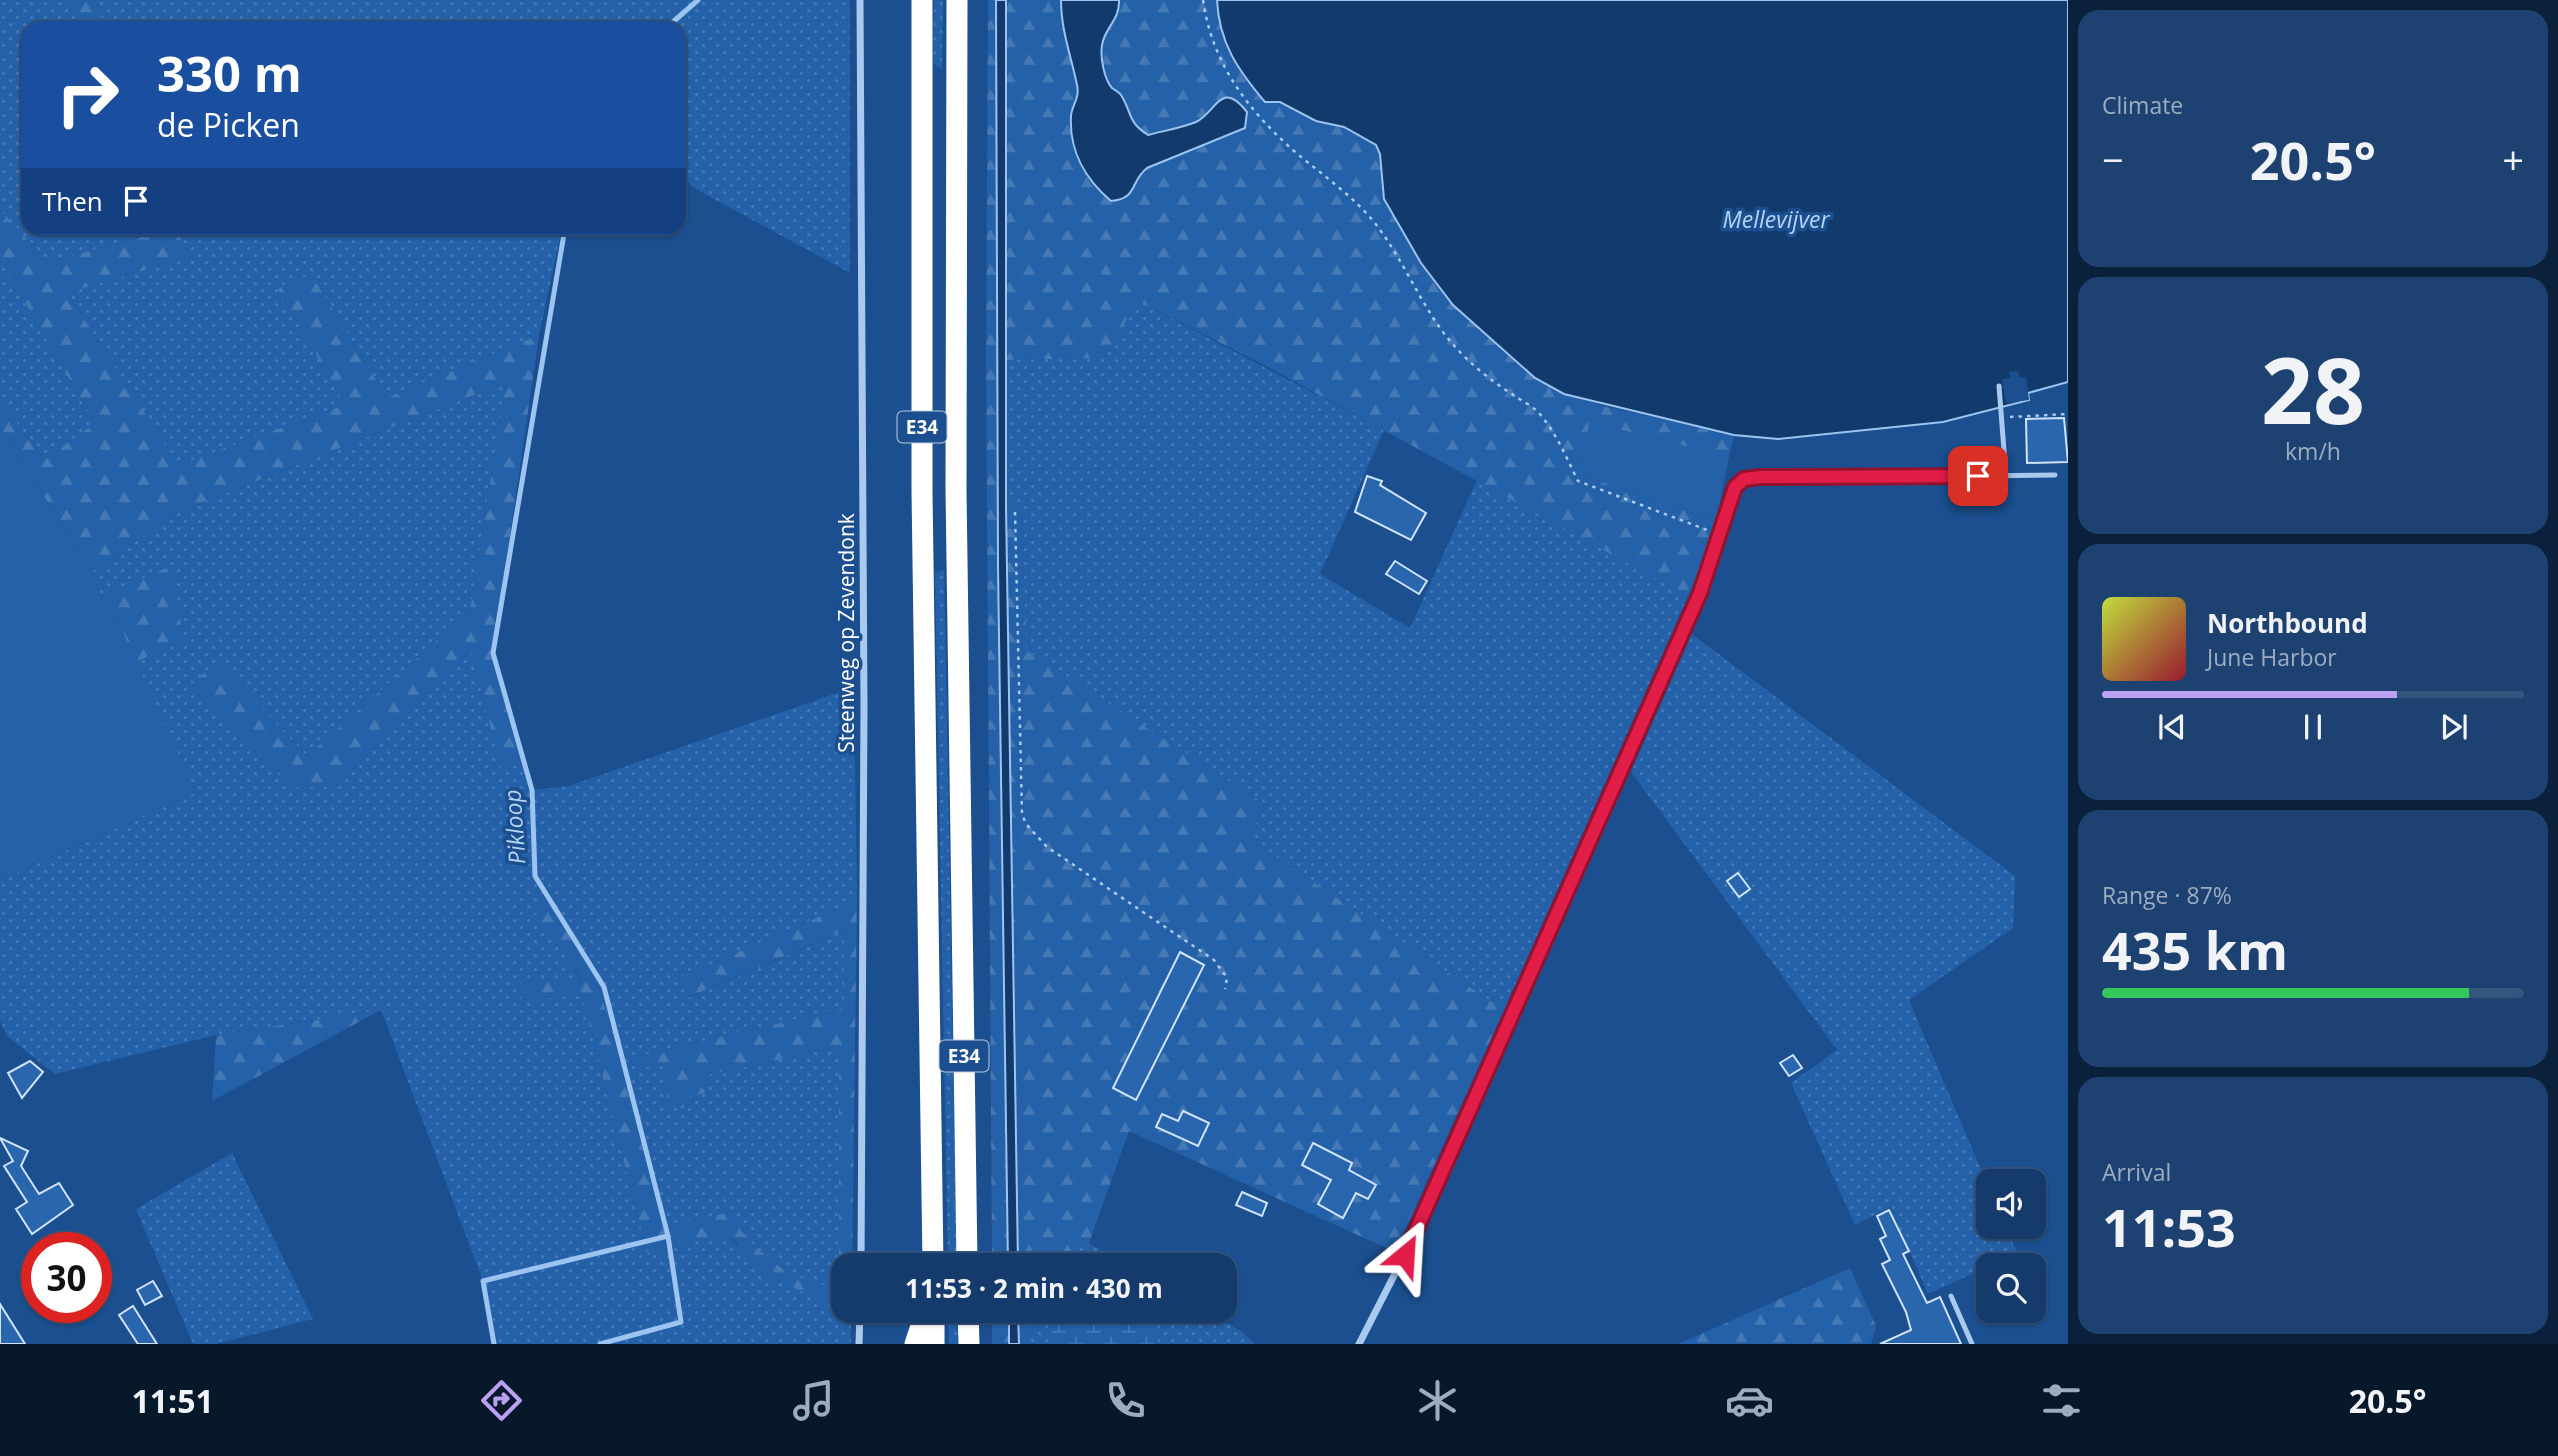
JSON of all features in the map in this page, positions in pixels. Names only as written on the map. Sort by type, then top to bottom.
[{"type":"highway","name":"E34","points":[[922,0],[922,491],[933,1253]]},
{"type":"highway","name":"E34","points":[[957,0],[956,489],[967,1253]]},
{"type":"highway","points":[[915,1344],[922,1323]]},
{"type":"highway","points":[[934,1323],[934,1344]]},
{"type":"highway","points":[[968,1323],[969,1344]]},
{"type":"street","name":"Steenweg op Zevendonk","points":[[860,0],[864,708],[861,1253]]},
{"type":"street","points":[[1359,1344],[1424,1217],[1700,593],[1729,500],[1735,487],[1744,479]]},
{"type":"street","points":[[859,1344],[860,1323]]},
{"type":"lane","points":[[1999,386],[2004,417],[2006,476]]},
{"type":"lane","points":[[1744,479],[2055,475]]},
{"type":"lane","points":[[1951,1296],[1972,1344]]},
{"type":"path","points":[[1203,0],[1210,37],[1222,67],[1237,90],[1295,152],[1353,199],[1372,219],[1398,253],[1441,331],[1468,360],[1536,410],[1553,431],[1578,481],[1720,535]]},
{"type":"path","points":[[2004,417],[2068,414]]},
{"type":"path","points":[[1015,513],[1022,814],[1026,824],[1047,848],[1214,960],[1227,978],[1225,989]]},
{"type":"green space","points":[[0,0],[68,0],[76,21],[21,21],[21,233],[0,209]]},
{"type":"green space","points":[[68,0],[95,0],[102,21],[76,21]]},
{"type":"green space","points":[[95,0],[850,0],[850,273],[694,188],[686,181],[686,21],[102,21]]},
{"type":"green space","points":[[934,0],[943,0],[942,70],[933,63]]},
{"type":"green space","points":[[988,0],[1061,0],[1076,87],[1077,98],[1074,106],[1131,194],[1140,173],[1147,168],[1245,128],[1205,116],[1197,121],[1147,135],[1136,126],[1121,95],[1109,84],[1102,62],[1104,39],[1117,13],[1119,0],[1217,0],[1226,43],[1246,79],[1265,102],[1280,102],[1316,121],[1344,127],[1376,144],[1380,154],[1384,199],[1453,305],[1535,378],[1564,394],[1603,406],[1734,435],[1729,457],[1590,423],[1579,474],[1716,521],[1709,549],[1688,596],[1266,366],[1138,301],[1103,358],[1006,360],[1006,505],[1021,508],[1027,651],[1265,804],[1249,839],[1504,1010],[1395,1252],[1129,1131],[1089,1243],[1079,1238],[1072,1253],[992,1253],[986,361]]},
{"type":"green space","points":[[0,209],[47,262],[150,235],[180,235],[188,257],[67,293],[178,465],[345,405],[278,289],[311,274],[387,398],[539,335],[493,653],[525,764],[501,768],[471,651],[336,786],[292,788],[190,686],[217,662],[307,756],[470,611],[506,382],[178,512],[92,572],[0,428],[0,401],[45,460],[95,423],[0,259]]},
{"type":"green space","points":[[23,235],[151,235],[47,262]]},
{"type":"green space","points":[[179,235],[560,235],[539,335],[387,398],[311,274],[279,290],[345,405],[178,466],[67,293],[187,257]]},
{"type":"green space","points":[[0,259],[95,423],[45,460],[0,401]]},
{"type":"green space","points":[[1138,301],[1384,430],[1320,574],[1410,628],[1477,480],[1688,596],[1504,1010],[1249,839],[1265,804],[1026,651],[1021,508],[1006,506],[1006,360],[1103,358]]},
{"type":"green space","points":[[506,382],[470,611],[307,756],[217,663],[190,686],[336,786],[471,650],[501,768],[525,764],[532,790],[569,786],[854,687],[857,900],[679,978],[688,998],[845,931],[844,1008],[635,1057],[663,1063],[668,1107],[688,1107],[687,1097],[707,1075],[839,1047],[839,1253],[831,1253],[831,1288],[789,1274],[755,1247],[726,1213],[664,1227],[598,982],[535,911],[582,981],[518,983],[522,1000],[582,995],[648,1256],[672,1246],[726,1235],[779,1282],[831,1302],[831,1323],[851,1323],[851,1344],[494,1344],[483,1281],[381,1010],[216,1035],[55,1074],[7,1036],[0,1021],[0,880],[196,792],[135,662],[183,642],[174,566],[100,596],[92,572],[178,512]]},
{"type":"green space","points":[[1590,422],[1729,457],[1716,521],[1579,474]]},
{"type":"green space","points":[[0,428],[92,572],[100,596],[122,630],[196,792],[0,880]]},
{"type":"green space","points":[[174,565],[183,642],[135,662],[122,630],[100,596]]},
{"type":"green space","points":[[944,570],[957,1253],[948,1253],[935,572]]},
{"type":"green space","points":[[1692,634],[2015,876],[2013,928],[1909,1000],[1981,1169],[1976,1169],[1976,1239],[2011,1239],[2017,1253],[1976,1253],[1976,1272],[1928,1294],[1890,1207],[1855,1225],[1791,1083],[1837,1050],[1631,772]]},
{"type":"green space","points":[[547,900],[598,982],[664,1227],[726,1213],[755,1247],[789,1274],[831,1287],[831,1302],[779,1282],[739,1256],[737,1242],[726,1236],[672,1246],[648,1256],[582,995],[522,1000],[518,983],[582,980],[534,911]]},
{"type":"green space","points":[[857,900],[852,1253],[839,1253],[839,1047],[707,1075],[709,1092],[687,1097],[688,1108],[668,1107],[663,1063],[636,1070],[635,1057],[844,1008],[844,931],[687,998],[679,978]]},
{"type":"green space","points":[[381,1010],[212,1101],[216,1035]]},
{"type":"green space","points":[[232,1153],[313,1319],[216,1344],[193,1344],[136,1209]]},
{"type":"green space","points":[[1079,1238],[1106,1253],[1072,1253]]},
{"type":"green space","points":[[1850,1268],[1876,1326],[1871,1344],[1678,1344]]},
{"type":"green space","points":[[949,1323],[957,1323],[958,1344],[949,1344]]},
{"type":"green space","points":[[992,1323],[1037,1323],[1027,1344],[992,1344]]},
{"type":"green space","points":[[1037,1323],[1227,1323],[1255,1344],[1027,1344]]},
{"type":"green space","points":[[1148,1323],[1159,1344],[1048,1344],[1057,1325]]},
{"type":"water","points":[[996,0],[1006,0],[1006,506],[1018,1253],[1008,1253],[998,566]]},
{"type":"water","points":[[1061,0],[1119,0],[1117,13],[1102,45],[1103,68],[1109,84],[1121,95],[1136,126],[1148,135],[1196,122],[1225,98],[1238,102],[1247,112],[1245,128],[1147,168],[1126,197],[1111,201],[1086,173],[1073,141],[1071,116],[1078,90],[1064,32]]},
{"type":"water","name":"Mellevijver","points":[[1217,0],[2068,0],[2068,382],[2028,393],[2029,400],[1943,422],[1778,439],[1734,435],[1564,394],[1535,378],[1453,305],[1421,263],[1384,199],[1380,154],[1376,145],[1344,127],[1316,121],[1280,102],[1265,102],[1246,79],[1226,43]]},
{"type":"water","points":[[1009,1323],[1018,1323],[1019,1344],[1009,1344]]},
{"type":"pier","points":[[2018,371],[2020,378],[2026,377],[2029,400],[2006,403],[2002,379],[2010,378],[2009,372]]},
{"type":"building","points":[[2064,418],[2068,462],[2027,463],[2026,419]]},
{"type":"building","points":[[1367,476],[1382,481],[1380,485],[1426,513],[1411,540],[1355,512]]},
{"type":"building","points":[[1395,561],[1427,581],[1419,594],[1386,574]]},
{"type":"building","points":[[1738,873],[1750,889],[1739,897],[1727,881]]},
{"type":"building","points":[[1180,952],[1204,965],[1136,1100],[1113,1088]]},
{"type":"building","points":[[1793,1055],[1802,1068],[1789,1076],[1780,1063]]},
{"type":"building","points":[[30,1061],[43,1072],[22,1098],[8,1073]]},
{"type":"building","points":[[1183,1111],[1209,1123],[1198,1146],[1156,1127],[1162,1114],[1178,1121]]},
{"type":"building","points":[[0,1138],[28,1151],[21,1166],[39,1194],[59,1183],[73,1205],[35,1232],[31,1232],[16,1209],[27,1202],[4,1166],[13,1161]]},
{"type":"building","points":[[1313,1143],[1352,1163],[1349,1170],[1376,1185],[1368,1199],[1356,1193],[1343,1218],[1318,1204],[1331,1180],[1302,1165]]},
{"type":"building","points":[[1242,1192],[1267,1203],[1262,1216],[1236,1205]]},
{"type":"building","points":[[1889,1210],[1909,1251],[1903,1254],[1927,1303],[1940,1297],[1961,1344],[1880,1344],[1911,1330],[1906,1312],[1882,1264],[1890,1260],[1880,1239],[1886,1236],[1877,1216]]},
{"type":"building","points":[[153,1281],[162,1296],[145,1305],[137,1290]]},
{"type":"building","points":[[0,1304],[25,1344],[0,1344]]},
{"type":"building","points":[[133,1306],[157,1344],[138,1344],[119,1315]]},
{"type":"waterway","name":"Pikloop","points":[[674,21],[698,0]]},
{"type":"waterway","name":"Pikloop","points":[[564,235],[493,653],[532,790],[535,876],[604,987],[668,1236],[681,1322],[600,1344]]},
{"type":"waterway","points":[[494,1344],[483,1281],[668,1236]]},
{"type":"route","points":[[1405,1255],[1700,593],[1712,565],[1735,487],[1744,479],[1760,477],[1978,476]]}]
